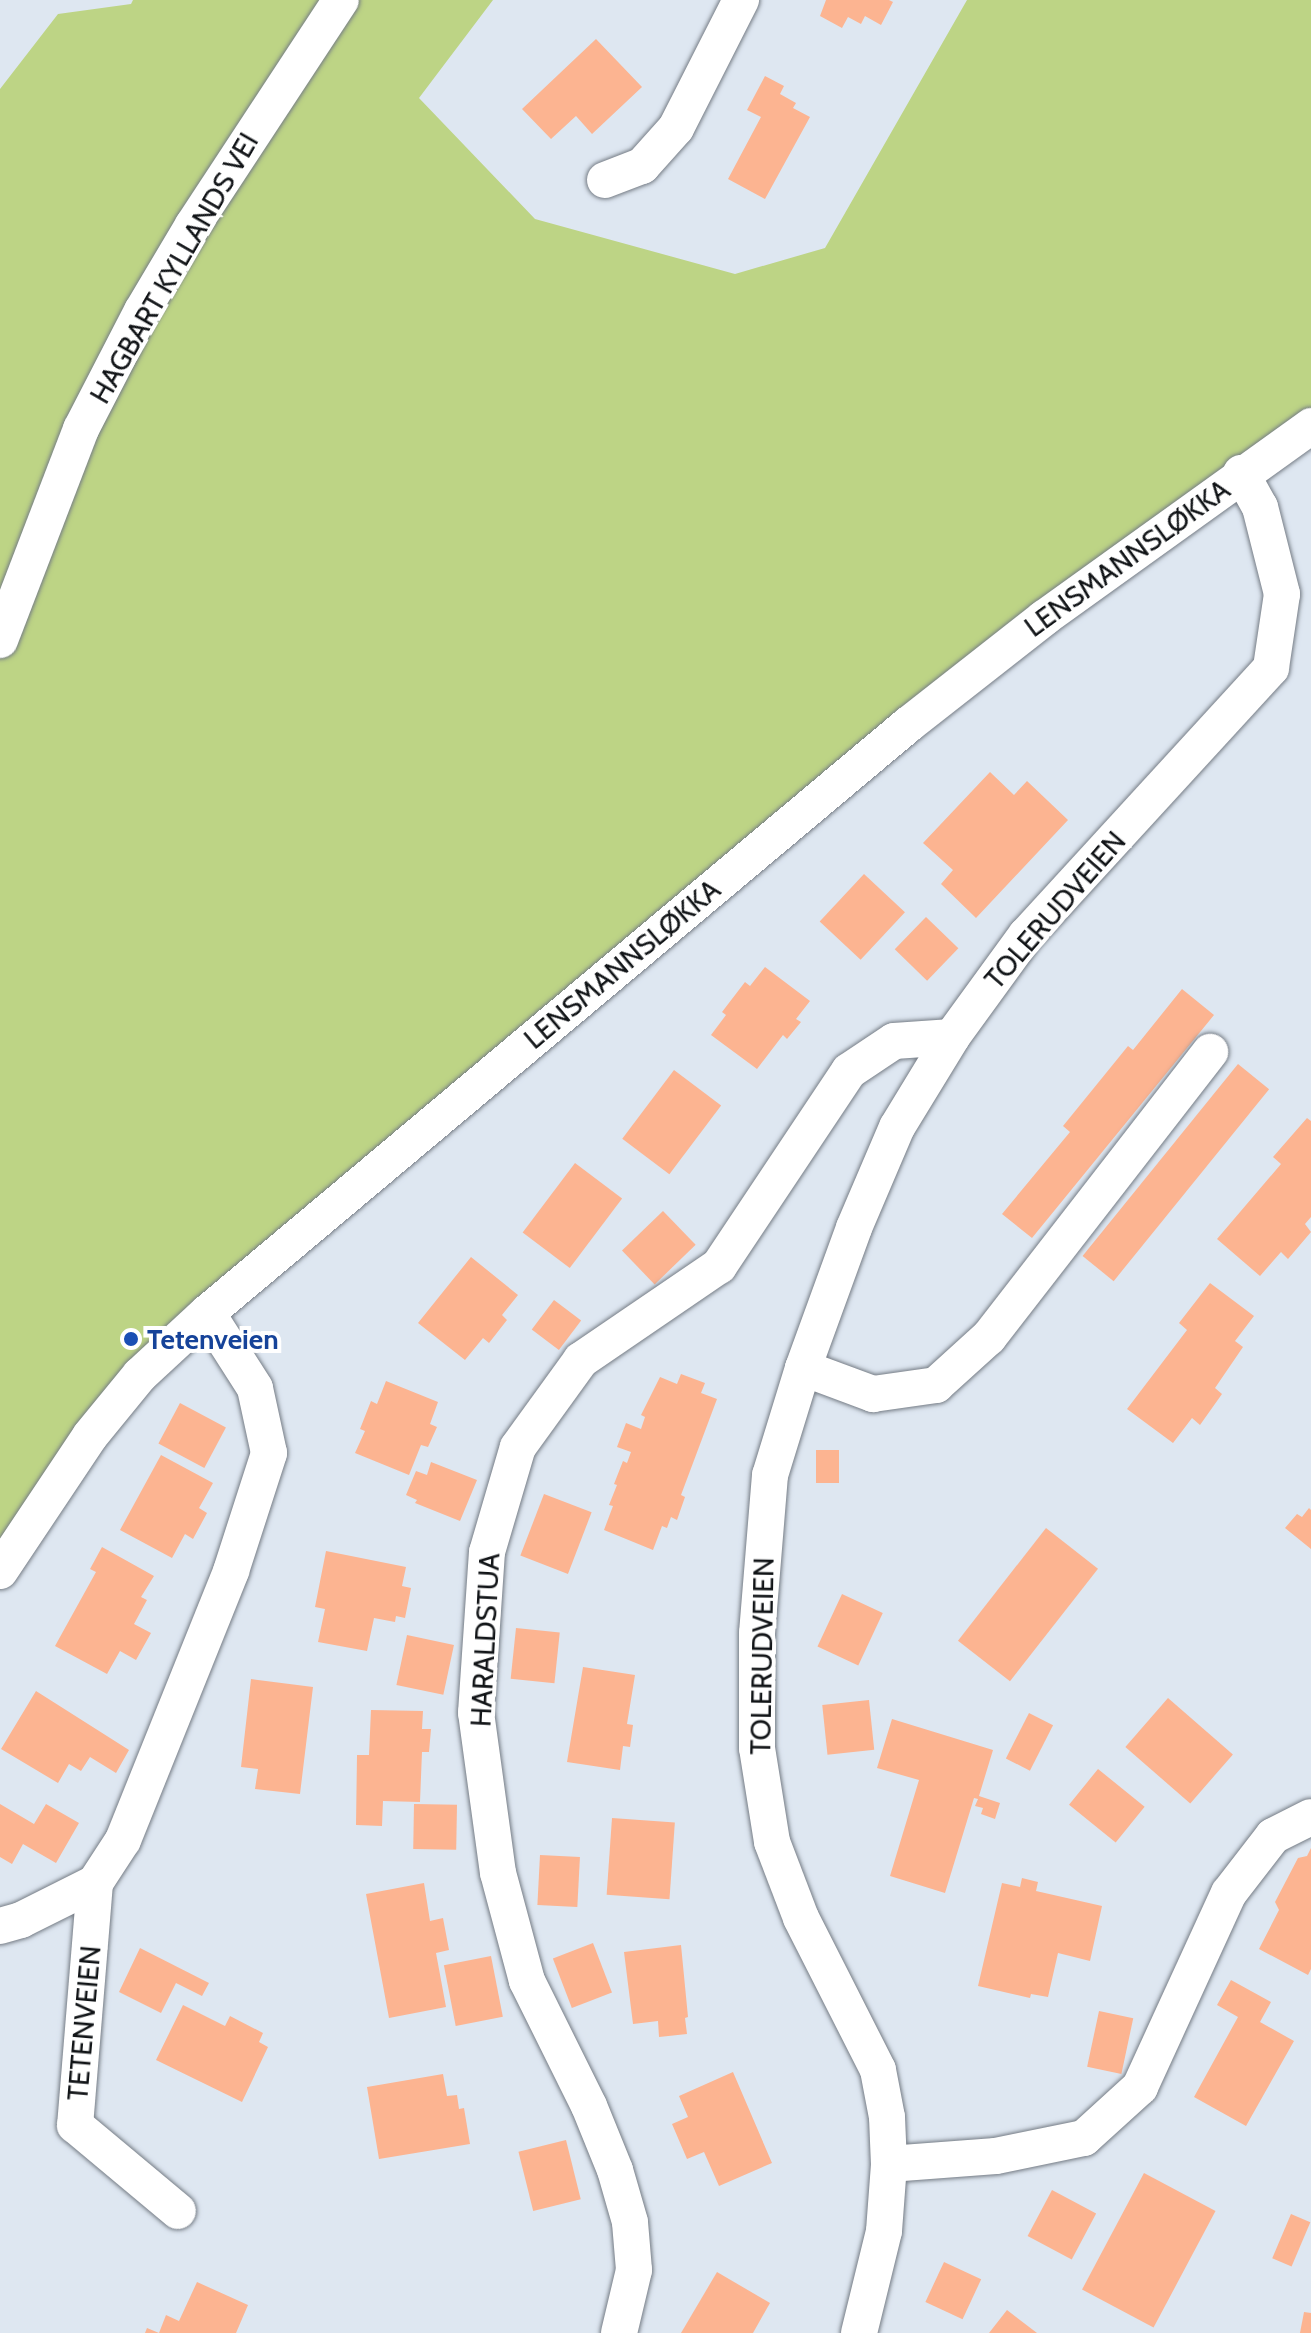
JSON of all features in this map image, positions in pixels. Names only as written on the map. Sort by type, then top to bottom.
[{"type":"street","name":"HAGBART KYLLANDS VEI","points":[[0,640],[81,429],[142,311],[193,225],[341,0]]},
{"type":"street","points":[[605,180],[642,166],[676,128],[741,0]]},
{"type":"street","name":"LENSMANNSLØKKA","points":[[0,1571],[90,1436],[140,1375],[207,1313],[909,724],[1044,618],[1241,473],[1311,426]]},
{"type":"street","name":"TOLERUDVEIEN","points":[[859,2333],[884,2231],[889,2164],[887,2117],[878,2070],[801,1918],[772,1842],[757,1748],[757,1633],[770,1475],[803,1368],[854,1228],[897,1127],[952,1037],[1026,935],[1271,668],[1282,594],[1260,507],[1241,473]]},
{"type":"street","name":"HARALDSTUA","points":[[619,2333],[634,2270],[630,2222],[615,2170],[589,2106],[527,1981],[498,1873],[476,1713],[487,1552],[518,1447],[581,1360],[719,1266],[849,1071],[894,1041],[952,1037]]},
{"type":"street","points":[[803,1368],[873,1394],[936,1385],[989,1337],[1210,1052]]},
{"type":"street","name":"TETENVEIEN","points":[[178,2211],[75,2125],[95,1883],[123,1840],[231,1571],[269,1453],[255,1388],[207,1313]]},
{"type":"street","points":[[889,2164],[996,2156],[1084,2138],[1140,2087],[1229,1893],[1273,1836],[1311,1817]]},
{"type":"street","points":[[0,1926],[21,1920],[95,1883]]},
{"type":"green space","points":[[133,0],[493,0],[419,98],[535,219],[735,274],[825,248],[967,0],[1311,0],[1311,446],[912,717],[191,1332],[0,1566],[0,89],[58,14],[131,4]]},
{"type":"building","points":[[826,0],[893,2],[881,25],[865,16],[861,24],[848,17],[842,28],[820,16]]},
{"type":"building","points":[[596,39],[642,87],[592,134],[576,116],[551,139],[522,109]]},
{"type":"building","points":[[765,76],[784,86],[780,94],[796,103],[793,108],[810,117],[765,199],[728,179],[761,117],[747,110]]},
{"type":"building","points":[[990,772],[1014,795],[1027,781],[1068,820],[976,918],[941,884],[953,870],[923,843]]},
{"type":"building","points":[[864,874],[905,912],[861,960],[820,922]]},
{"type":"building","points":[[926,917],[958,948],[927,981],[895,949]]},
{"type":"building","points":[[765,967],[810,1001],[796,1019],[801,1022],[787,1039],[783,1035],[757,1069],[711,1035],[726,1015],[722,1012],[745,982],[750,986]]},
{"type":"building","points":[[1182,989],[1214,1015],[1032,1238],[1002,1214],[1070,1132],[1063,1126],[1128,1046],[1133,1050]]},
{"type":"building","points":[[1238,1064],[1269,1089],[1114,1281],[1083,1256]]},
{"type":"building","points":[[674,1070],[721,1106],[669,1174],[622,1139]]},
{"type":"building","points":[[1307,1118],[1311,1121],[1311,1217],[1305,1224],[1311,1232],[1288,1259],[1281,1252],[1260,1276],[1217,1239],[1281,1164],[1273,1157]]},
{"type":"building","points":[[575,1163],[622,1199],[570,1268],[523,1232]]},
{"type":"building","points":[[663,1211],[696,1245],[655,1284],[622,1251]]},
{"type":"building","points":[[471,1257],[518,1295],[502,1315],[507,1320],[489,1343],[483,1338],[465,1360],[418,1323]]},
{"type":"building","points":[[1210,1283],[1254,1316],[1235,1341],[1243,1347],[1215,1388],[1222,1394],[1200,1425],[1192,1418],[1173,1443],[1127,1409],[1187,1330],[1179,1323]]},
{"type":"building","points":[[554,1300],[581,1320],[559,1350],[532,1330]]},
{"type":"building","points":[[681,1374],[705,1383],[701,1393],[717,1399],[681,1495],[685,1497],[677,1520],[671,1517],[667,1528],[662,1526],[653,1550],[604,1530],[613,1506],[609,1505],[617,1485],[614,1484],[623,1461],[627,1463],[631,1452],[617,1447],[626,1423],[641,1429],[645,1417],[641,1415],[660,1377],[677,1384]]},
{"type":"building","points":[[386,1381],[438,1402],[430,1424],[437,1427],[428,1447],[421,1445],[409,1475],[355,1453],[365,1431],[360,1429],[371,1401],[377,1404]]},
{"type":"building","points":[[180,1403],[226,1427],[204,1468],[158,1444]]},
{"type":"building","points":[[816,1450],[839,1450],[839,1483],[816,1483]]},
{"type":"building","points":[[161,1455],[213,1483],[199,1508],[207,1513],[193,1539],[185,1534],[172,1558],[120,1530]]},
{"type":"building","points":[[431,1462],[477,1480],[460,1521],[415,1503],[417,1500],[406,1495],[416,1471],[427,1475]]},
{"type":"building","points":[[544,1494],[592,1512],[568,1574],[520,1556]]},
{"type":"building","points":[[1309,1508],[1311,1549],[1285,1528],[1297,1514],[1302,1517]]},
{"type":"building","points":[[1046,1528],[1098,1569],[1010,1681],[958,1641]]},
{"type":"building","points":[[102,1547],[154,1576],[141,1597],[147,1600],[134,1624],[151,1633],[136,1660],[120,1651],[107,1674],[55,1646],[96,1572],[90,1569]]},
{"type":"building","points":[[326,1551],[406,1567],[402,1586],[411,1588],[405,1618],[396,1616],[395,1622],[374,1618],[367,1651],[318,1642],[325,1609],[315,1607]]},
{"type":"building","points":[[842,1594],[883,1613],[858,1666],[817,1647]]},
{"type":"building","points":[[516,1628],[560,1633],[554,1683],[511,1679]]},
{"type":"building","points":[[407,1635],[454,1645],[443,1695],[396,1685]]},
{"type":"building","points":[[583,1667],[635,1675],[627,1724],[633,1725],[630,1747],[623,1746],[620,1770],[567,1762]]},
{"type":"building","points":[[251,1679],[313,1687],[300,1794],[255,1789],[258,1769],[241,1767]]},
{"type":"building","points":[[36,1691],[129,1750],[116,1773],[90,1757],[81,1771],[69,1764],[58,1783],[1,1749]]},
{"type":"building","points":[[1168,1698],[1233,1754],[1190,1803],[1125,1747]]},
{"type":"building","points":[[869,1700],[874,1750],[827,1755],[822,1705]]},
{"type":"building","points":[[371,1710],[423,1711],[422,1729],[431,1729],[429,1752],[422,1752],[420,1802],[383,1801],[382,1826],[356,1825],[357,1755],[369,1755]]},
{"type":"building","points":[[1029,1713],[1053,1725],[1030,1771],[1006,1758]]},
{"type":"building","points":[[892,1719],[993,1750],[979,1796],[1000,1803],[995,1819],[981,1814],[983,1808],[975,1806],[978,1799],[974,1798],[945,1893],[890,1876],[919,1780],[877,1768]]},
{"type":"building","points":[[1098,1769],[1145,1807],[1116,1843],[1069,1805]]},
{"type":"building","points":[[0,1804],[34,1824],[46,1804],[79,1823],[56,1863],[23,1844],[12,1864],[0,1857]]},
{"type":"building","points":[[414,1804],[457,1805],[456,1850],[413,1849]]},
{"type":"building","points":[[612,1818],[675,1822],[669,1899],[607,1895]]},
{"type":"building","points":[[1311,1848],[1311,1969],[1308,1975],[1259,1949],[1279,1910],[1275,1902],[1298,1858],[1307,1856]]},
{"type":"building","points":[[540,1855],[580,1857],[577,1907],[537,1905]]},
{"type":"building","points":[[1022,1878],[1038,1882],[1036,1891],[1102,1906],[1090,1961],[1058,1953],[1048,1997],[1031,1994],[1030,1998],[978,1986],[1002,1883],[1020,1887]]},
{"type":"building","points":[[424,1883],[430,1921],[443,1918],[449,1950],[436,1953],[446,2007],[389,2018],[366,1894]]},
{"type":"building","points":[[593,1943],[612,1992],[572,2008],[553,1958]]},
{"type":"building","points":[[681,1945],[687,2034],[659,2037],[658,2021],[633,2024],[624,1952]]},
{"type":"building","points":[[140,1948],[209,1983],[202,1996],[176,1983],[161,2013],[119,1992]]},
{"type":"building","points":[[491,1956],[503,2017],[456,2026],[444,1965]]},
{"type":"building","points":[[1231,1980],[1271,2002],[1260,2022],[1294,2041],[1246,2126],[1194,2097],[1238,2017],[1217,2005]]},
{"type":"building","points":[[183,2005],[225,2026],[230,2016],[263,2033],[259,2042],[268,2047],[242,2102],[156,2060]]},
{"type":"building","points":[[1099,2011],[1133,2018],[1121,2074],[1087,2067]]},
{"type":"building","points":[[733,2072],[772,2163],[719,2186],[704,2152],[687,2159],[672,2124],[688,2117],[679,2096]]},
{"type":"building","points":[[443,2074],[447,2096],[457,2095],[459,2109],[464,2108],[470,2144],[379,2159],[367,2087]]},
{"type":"building","points":[[566,2140],[581,2199],[533,2211],[518,2152]]},
{"type":"building","points":[[1144,2173],[1216,2211],[1154,2328],[1082,2290]]},
{"type":"building","points":[[1052,2190],[1096,2213],[1072,2259],[1028,2236]]},
{"type":"building","points":[[1291,2214],[1310,2222],[1292,2266],[1272,2258]]},
{"type":"building","points":[[944,2262],[981,2279],[963,2319],[925,2302]]},
{"type":"building","points":[[717,2272],[770,2303],[753,2333],[681,2333]]},
{"type":"building","points":[[197,2282],[248,2305],[236,2333],[159,2333],[166,2315],[179,2321]]},
{"type":"building","points":[[1007,2310],[1037,2333],[989,2333]]},
{"type":"building","points":[[1304,2312],[1311,2313],[1311,2333],[1300,2333]]},
{"type":"place","name":"Tetenveien","points":[[131,1339]]}]
